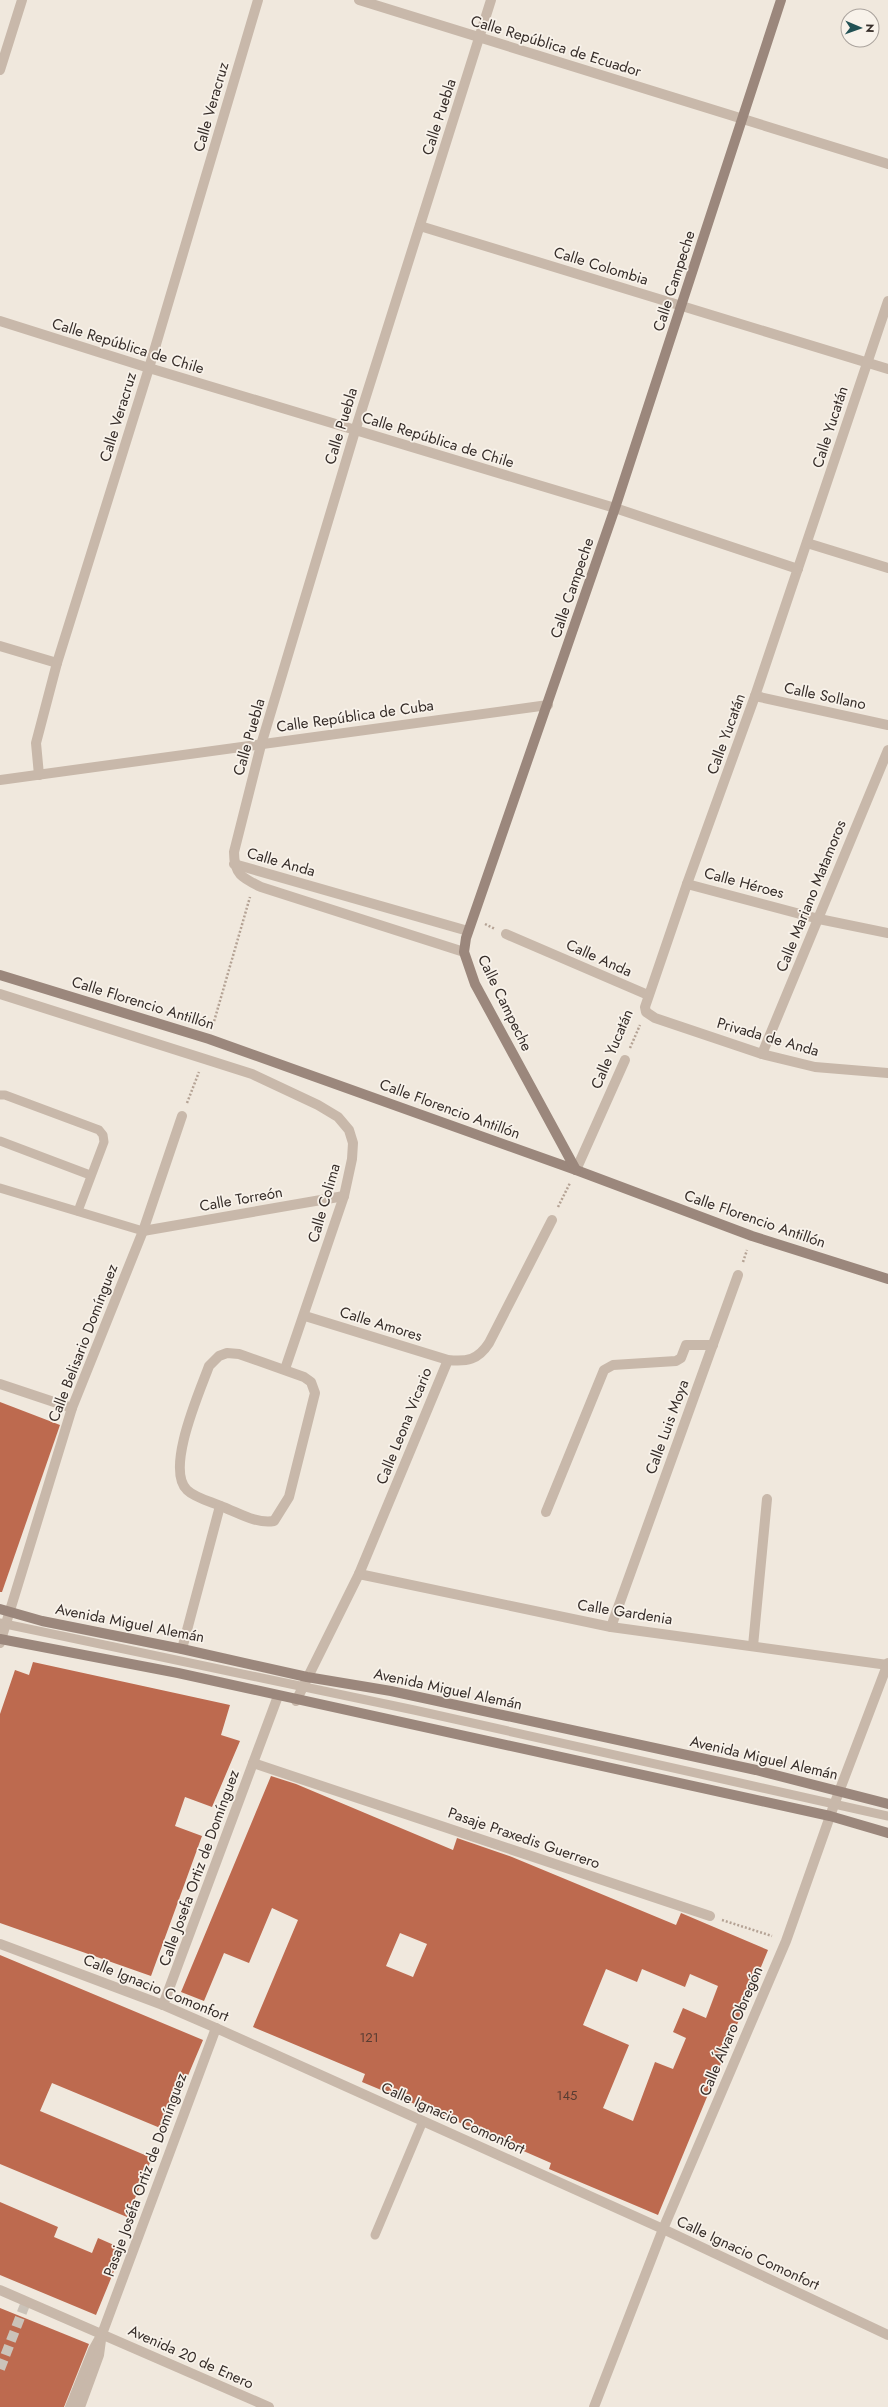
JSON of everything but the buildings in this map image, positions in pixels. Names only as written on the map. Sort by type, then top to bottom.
[{"type":"street","points":[[0,70],[22,0]]},
{"type":"street","name":"Calle Veracruz","points":[[39,775],[36,743],[57,663],[149,368],[258,0]]},
{"type":"street","name":"Calle República de Ecuador","points":[[359,0],[888,164]]},
{"type":"street","name":"Calle Puebla","points":[[234,864],[234,852],[262,745],[355,431],[491,0]]},
{"type":"street","name":"Calle Campeche","points":[[576,1170],[475,984],[464,952],[468,930],[548,705],[615,508],[682,307],[781,0]]},
{"type":"street","name":"Calle Colombia","points":[[420,226],[888,369]]},
{"type":"street","name":"Calle Yucatán","points":[[646,1012],[648,995],[755,696],[888,301]]},
{"type":"street","name":"Calle República de Chile","points":[[0,321],[355,431],[615,508],[798,569]]},
{"type":"street","points":[[807,543],[888,568]]},
{"type":"street","points":[[0,646],[57,663]]},
{"type":"street","name":"Calle Sollano","points":[[755,696],[888,725]]},
{"type":"street","name":"Calle República de Cuba","points":[[0,780],[548,705]]},
{"type":"street","name":"Calle Mariano Matamoros","points":[[762,1054],[888,750]]},
{"type":"street","name":"Calle Anda","points":[[234,864],[243,878],[254,884],[464,952]]},
{"type":"street","name":"Calle Anda","points":[[234,864],[468,930]]},
{"type":"street","name":"Calle Héroes","points":[[687,884],[819,919],[888,933]]},
{"type":"street","name":"Calle Anda","points":[[506,934],[648,995]]},
{"type":"street","name":"Calle Florencio Antillón","points":[[0,974],[209,1039],[576,1170],[752,1236],[888,1279]]},
{"type":"street","points":[[0,994],[204,1057]]},
{"type":"street","name":"Privada de Anda","points":[[646,1012],[655,1018],[762,1054],[815,1067],[888,1073]]},
{"type":"street","name":"Calle Colima","points":[[204,1057],[287,1089],[338,1117],[349,1130],[353,1143],[352,1158],[344,1196],[305,1316],[285,1369]]},
{"type":"street","name":"Calle Yucatán","points":[[576,1170],[625,1060]]},
{"type":"street","name":"Calle Belisario Domínguez","points":[[0,1640],[4,1611],[72,1408],[143,1231],[182,1116]]},
{"type":"street","name":"Calle Torreón","points":[[143,1231],[344,1196]]},
{"type":"street","name":"Calle Leona Vicario","points":[[296,1701],[359,1574],[448,1360],[475,1359],[482,1353],[552,1220]]},
{"type":"street","name":"Calle Luis Moya","points":[[611,1627],[738,1275]]},
{"type":"street","name":"Calle Amores","points":[[305,1316],[448,1360]]},
{"type":"street","points":[[546,1512],[604,1370],[613,1365],[676,1361],[681,1358],[686,1345],[713,1345]]},
{"type":"street","points":[[227,1353],[239,1354],[285,1369],[311,1382],[315,1393],[291,1490],[284,1509],[274,1521],[259,1522],[220,1506],[186,1490],[181,1482],[179,1471],[180,1451],[209,1366],[219,1356],[227,1353]]},
{"type":"street","points":[[0,1384],[72,1408]]},
{"type":"street","points":[[753,1646],[767,1499]]},
{"type":"street","points":[[182,1649],[220,1506]]},
{"type":"street","name":"Calle Gardenia","points":[[359,1574],[611,1627],[888,1664]]},
{"type":"street","name":"Avenida Miguel Alemán","points":[[4,1611],[307,1677],[391,1691],[507,1716],[840,1790],[888,1804]]},
{"type":"street","points":[[0,1640],[178,1674],[296,1701],[830,1816],[888,1833]]},
{"type":"street","name":"Calle Álvaro Obregón","points":[[594,2407],[663,2230],[786,1941],[834,1805],[888,1664]]},
{"type":"street","name":"Calle Josefa Ortiz de Domínguez","points":[[163,2005],[278,1696]]},
{"type":"street","name":"Pasaje Praxedis Guerrero","points":[[254,1763],[710,1916]]},
{"type":"street","name":"Calle Ignacio Comonfort","points":[[0,1944],[163,2005],[216,2028],[663,2230],[888,2335]]},
{"type":"street","name":"Pasaje Joséfa Ortiz de Domínguez","points":[[102,2334],[216,2028]]},
{"type":"street","name":"Avenida 20 de Enero","points":[[0,2290],[269,2407]]},
{"type":"street","points":[[80,2407],[99,2355],[102,2334]]},
{"type":"street","points":[[70,2407],[93,2350],[102,2334]]},
{"type":"lane","points":[[0,1096],[5,1095],[99,1130],[103,1135],[104,1142],[90,1175],[78,1211]]},
{"type":"lane","points":[[0,1141],[90,1175]]},
{"type":"lane","points":[[0,1188],[143,1231]]},
{"type":"lane","points":[[2,1624],[156,1654],[302,1688],[414,1710],[888,1816]]},
{"type":"lane","points":[[375,2235],[423,2121]]},
{"type":"path","points":[[209,1039],[254,884]]},
{"type":"path","points":[[472,918],[506,934]]},
{"type":"path","name":"Calle Yucatán","points":[[625,1060],[646,1012]]},
{"type":"path","points":[[182,1116],[204,1057]]},
{"type":"path","points":[[552,1220],[576,1170]]},
{"type":"path","points":[[738,1275],[752,1236]]},
{"type":"path","points":[[710,1916],[786,1941]]},
{"type":"tunnel","points":[[0,2369],[26,2302]]}]
